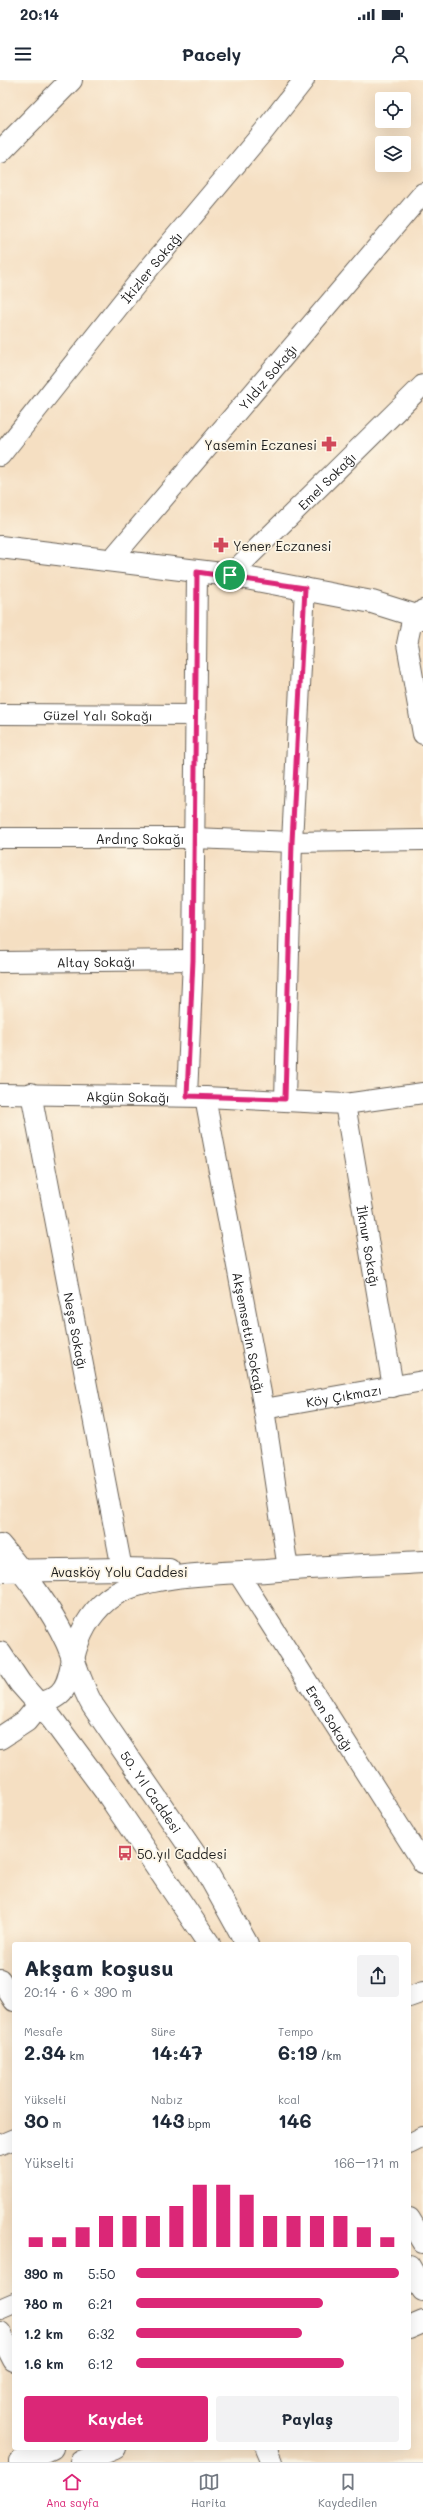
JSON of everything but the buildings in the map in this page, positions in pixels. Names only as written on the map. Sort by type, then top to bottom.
[{"type":"main road","points":[[0,152],[71,80]]},
{"type":"main road","points":[[0,547],[230,575],[305,588],[372,602],[421,615]]},
{"type":"main road","name":"50. Yıl Caddesi","points":[[0,1545],[10,1570],[43,1598],[73,1659],[84,1691],[207,1872],[246,1942]]},
{"type":"main road","name":"Avasköy Yolu Caddesi","points":[[40,1704],[59,1694],[71,1673],[73,1659],[80,1635],[90,1616],[108,1598],[131,1587],[177,1577],[423,1562]]},
{"type":"main road","name":"Avasköy Yolu Caddesi","points":[[10,1570],[81,1571],[122,1569],[238,1573]]},
{"type":"main road","points":[[0,1652],[20,1683],[40,1704],[109,1796],[208,1942]]},
{"type":"main road","points":[[0,1738],[26,1721],[40,1704]]},
{"type":"main road","points":[[411,2222],[423,2242]]},
{"type":"main road","points":[[411,2269],[423,2290]]},
{"type":"main road","points":[[411,2301],[423,2296]]},
{"type":"main road","points":[[0,2333],[12,2356]]},
{"type":"main road","points":[[20,2462],[47,2450]]},
{"type":"main road","points":[[60,2450],[66,2462]]},
{"type":"main road","points":[[81,2462],[110,2450]]},
{"type":"street","name":"İkizler Sokağı","points":[[0,456],[150,266],[304,80]]},
{"type":"street","name":"Yıldız Sokağı","points":[[111,560],[423,193]]},
{"type":"street","name":"Emel Sokağı","points":[[230,575],[423,385]]},
{"type":"street","name":"Akşemsettin Sokağı","points":[[197,572],[193,960],[196,1096],[264,1409],[288,1570]]},
{"type":"street","points":[[285,1099],[292,842],[305,588]]},
{"type":"street","points":[[421,615],[411,625],[407,644],[423,734]]},
{"type":"street","name":"Güzel Yalı Sokağı","points":[[0,714],[196,715]]},
{"type":"street","name":"Ardınç Sokağı","points":[[0,838],[194,838],[292,842],[423,840]]},
{"type":"street","name":"Altay Sokağı","points":[[0,962],[193,960]]},
{"type":"street","name":"Akgün Sokağı","points":[[0,1094],[31,1093],[196,1096],[285,1099],[345,1104],[423,1093]]},
{"type":"street","name":"Neşe Sokağı","points":[[31,1093],[122,1569]]},
{"type":"street","name":"İlknur Sokağı","points":[[345,1104],[393,1387]]},
{"type":"street","name":"Köy Çıkmazı","points":[[264,1409],[423,1381]]},
{"type":"street","name":"Eren Sokağı","points":[[238,1573],[423,1862]]},
{"type":"street","points":[[0,1979],[12,1999]]},
{"type":"street","points":[[411,1996],[423,1992]]},
{"type":"street","points":[[411,2143],[423,2137]]},
{"type":"street","points":[[0,2145],[12,2140]]},
{"type":"street","points":[[0,2309],[12,2304]]},
{"type":"street","points":[[267,2450],[272,2462]]},
{"type":"place","name":"Yasemin Eczanesi","points":[[329,444]]},
{"type":"place","name":"Yener Eczanesi","points":[[221,545]]},
{"type":"place","name":"50.yıl Caddesi","points":[[125,1853]]},
{"type":"route","points":[[197,572],[230,575],[305,588],[292,842],[285,1099],[187,1096],[193,960],[197,572]]}]
